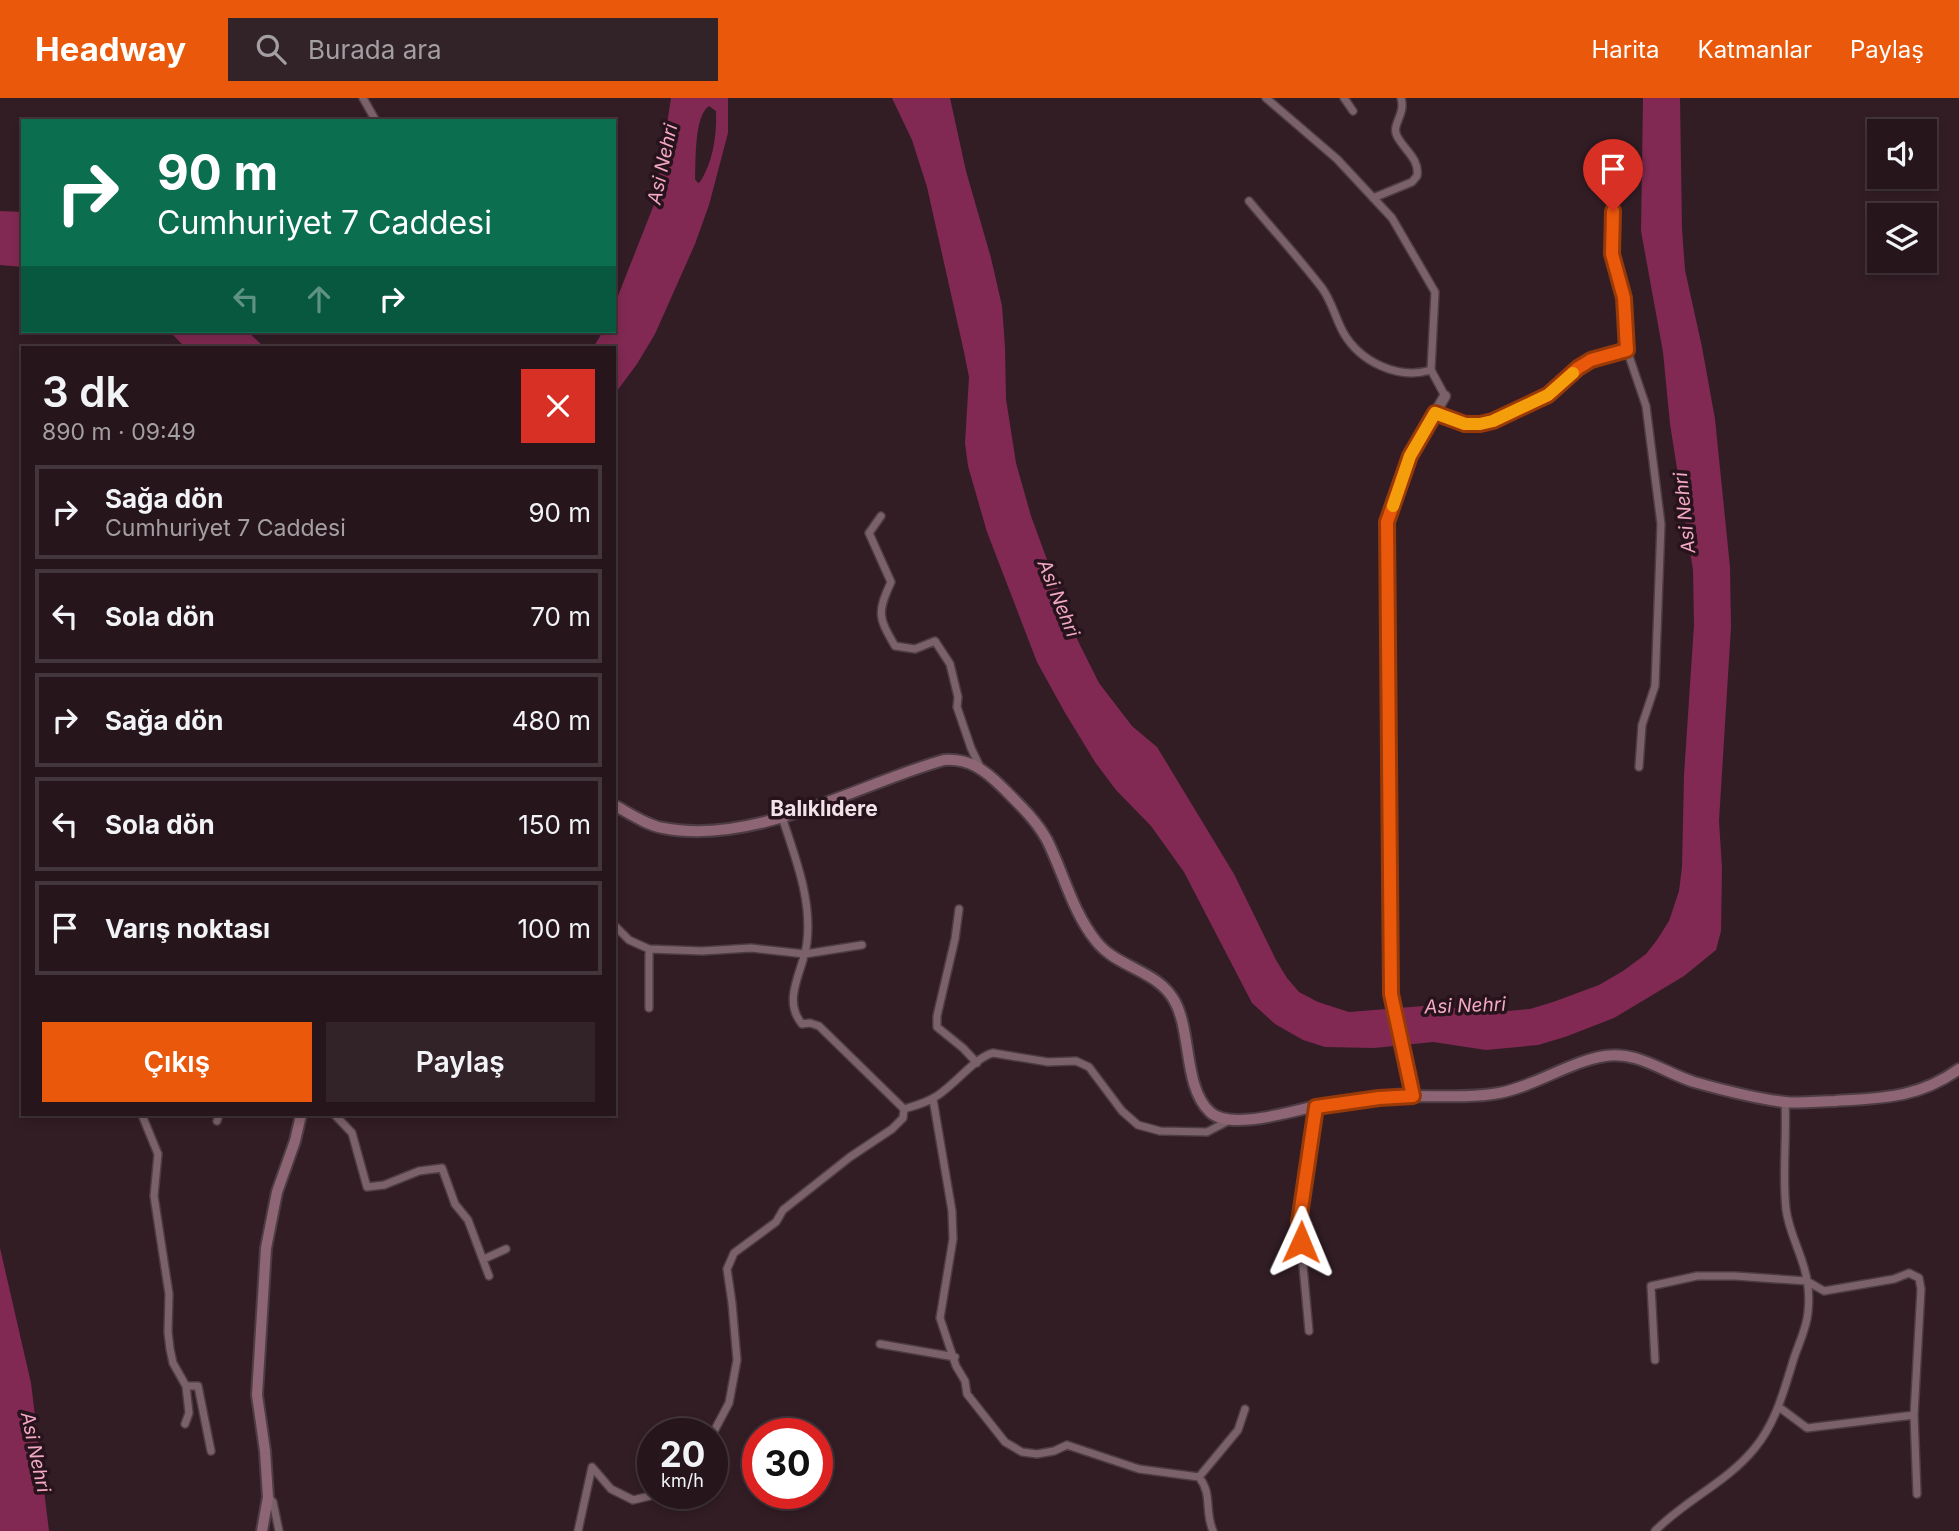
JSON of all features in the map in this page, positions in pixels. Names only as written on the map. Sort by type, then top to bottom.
[{"type":"main road","points":[[616,806],[661,828],[724,828],[782,817],[944,760],[962,760],[982,769],[1019,804],[1040,830],[1078,912],[1097,944],[1120,962],[1157,981],[1172,996],[1183,1020],[1198,1093],[1210,1112],[1230,1120],[1379,1098],[1486,1095],[1524,1086],[1584,1062],[1617,1055],[1646,1061],[1693,1082],[1785,1102],[1885,1099],[1901,1096],[1944,1080],[1959,1069]]},
{"type":"main road","points":[[262,1531],[268,1497],[257,1395],[266,1248],[277,1192],[301,1116]]},
{"type":"street","points":[[363,98],[375,119]]},
{"type":"street","points":[[1266,98],[1337,159],[1392,218],[1435,292],[1431,370],[1446,396],[1410,456],[1387,522],[1391,994],[1413,1096]]},
{"type":"street","points":[[1344,98],[1353,111]]},
{"type":"street","points":[[1373,198],[1412,182],[1417,176],[1416,163],[1396,135],[1395,127],[1403,107],[1401,98]]},
{"type":"street","points":[[1249,201],[1328,297],[1343,331],[1358,350],[1387,369],[1403,374],[1417,375],[1431,370]]},
{"type":"street","points":[[1613,211],[1612,254],[1624,298],[1627,350],[1646,406],[1661,524],[1655,685],[1642,725],[1639,767]]},
{"type":"street","points":[[1435,413],[1465,424],[1493,421],[1548,395],[1591,360],[1627,350]]},
{"type":"street","points":[[881,516],[869,533],[891,582],[881,603],[881,622],[895,646],[915,649],[935,641],[950,664],[958,697],[957,707],[971,748],[982,769]]},
{"type":"street","points":[[782,817],[805,891],[807,942],[793,989],[797,1018],[802,1024],[819,1026],[904,1109]]},
{"type":"street","points":[[959,909],[937,1027],[977,1063]]},
{"type":"street","points":[[616,927],[629,940],[649,949],[702,951],[751,948],[805,954],[862,946]]},
{"type":"street","points":[[649,949],[649,1008]]},
{"type":"street","points":[[904,1109],[933,1099],[984,1055],[993,1053],[1048,1062],[1076,1061],[1088,1067],[1122,1111],[1138,1125],[1160,1131],[1207,1132],[1230,1120]]},
{"type":"street","points":[[933,1099],[952,1212],[953,1238],[940,1318],[956,1366],[965,1381],[967,1394],[1005,1442],[1022,1452],[1037,1454],[1054,1451],[1067,1444],[1139,1469],[1199,1477],[1207,1487],[1209,1521],[1213,1531]]},
{"type":"street","points":[[1655,1531],[1695,1498],[1725,1478],[1753,1450],[1769,1429],[1779,1407],[1808,1314],[1807,1281],[1788,1226],[1784,1190],[1787,1127],[1785,1102]]},
{"type":"street","points":[[1308,1331],[1299,1222],[1316,1107]]},
{"type":"street","points":[[722,1418],[729,1404],[737,1360],[727,1269],[734,1253],[776,1222],[783,1210],[850,1157],[892,1129],[903,1118],[904,1109]]},
{"type":"street","points":[[142,1116],[158,1154],[154,1196],[169,1294],[168,1332],[173,1363],[186,1386],[189,1413],[185,1424]]},
{"type":"street","points":[[336,1116],[352,1133],[367,1187],[384,1185],[419,1171],[442,1168],[455,1205],[468,1220],[489,1276]]},
{"type":"street","points":[[484,1259],[506,1249]]},
{"type":"street","points":[[1655,1360],[1651,1286],[1697,1276],[1807,1281],[1824,1291],[1894,1279],[1909,1273],[1919,1278],[1921,1289],[1914,1415],[1917,1494]]},
{"type":"street","points":[[880,1344],[955,1357]]},
{"type":"street","points":[[186,1386],[198,1386],[211,1451]]},
{"type":"street","points":[[1779,1407],[1807,1428],[1914,1415]]},
{"type":"street","points":[[1199,1477],[1238,1430],[1245,1409]]},
{"type":"street","points":[[578,1531],[592,1466],[611,1489],[633,1500],[637,1499]]},
{"type":"street","points":[[268,1497],[273,1502],[279,1531]]},
{"type":"water","name":"Asi Nehri","points":[[671,98],[728,98],[728,133],[709,205],[695,244],[655,334],[616,392],[616,346],[594,346],[602,333],[616,333],[616,301],[655,202]],"holes":[[[709,106],[716,111],[711,157],[698,183],[695,179],[698,129],[704,111]]]},
{"type":"water","name":"Asi Nehri","points":[[892,98],[950,98],[966,171],[1002,306],[1006,399],[1016,463],[1031,516],[1053,576],[1078,641],[1099,683],[1132,726],[1157,747],[1234,874],[1287,978],[1299,992],[1318,1002],[1349,1012],[1436,1005],[1487,1013],[1530,1009],[1553,1002],[1599,985],[1623,971],[1646,954],[1657,940],[1669,921],[1679,891],[1694,625],[1693,570],[1670,424],[1663,352],[1641,231],[1643,98],[1680,98],[1685,270],[1715,419],[1730,567],[1731,627],[1719,821],[1722,868],[1721,931],[1716,950],[1684,976],[1614,1018],[1538,1045],[1486,1050],[1433,1042],[1374,1048],[1325,1047],[1303,1040],[1275,1024],[1252,1003],[1184,872],[1151,826],[1116,790],[1095,762],[1037,662],[987,532],[968,466],[965,443],[969,377],[964,352],[927,187],[912,140]]},
{"type":"water","points":[[0,211],[21,212],[21,267],[0,265]]},
{"type":"water","points":[[171,333],[249,333],[263,346],[184,346]]},
{"type":"water","name":"Asi Nehri","points":[[0,1248],[31,1383],[49,1531],[0,1531]]},
{"type":"slow traffic","points":[[1393,506],[1410,456],[1435,413],[1465,424],[1493,421],[1548,395],[1573,373]]},
{"type":"district","name":"Balıklıdere","points":[[824,809]]},
{"type":"route","points":[[1301,1242],[1299,1222],[1316,1107],[1413,1096],[1391,994],[1387,522],[1410,456],[1435,413],[1465,424],[1493,421],[1548,395],[1591,360],[1627,350],[1624,298],[1612,254],[1613,211]]}]
